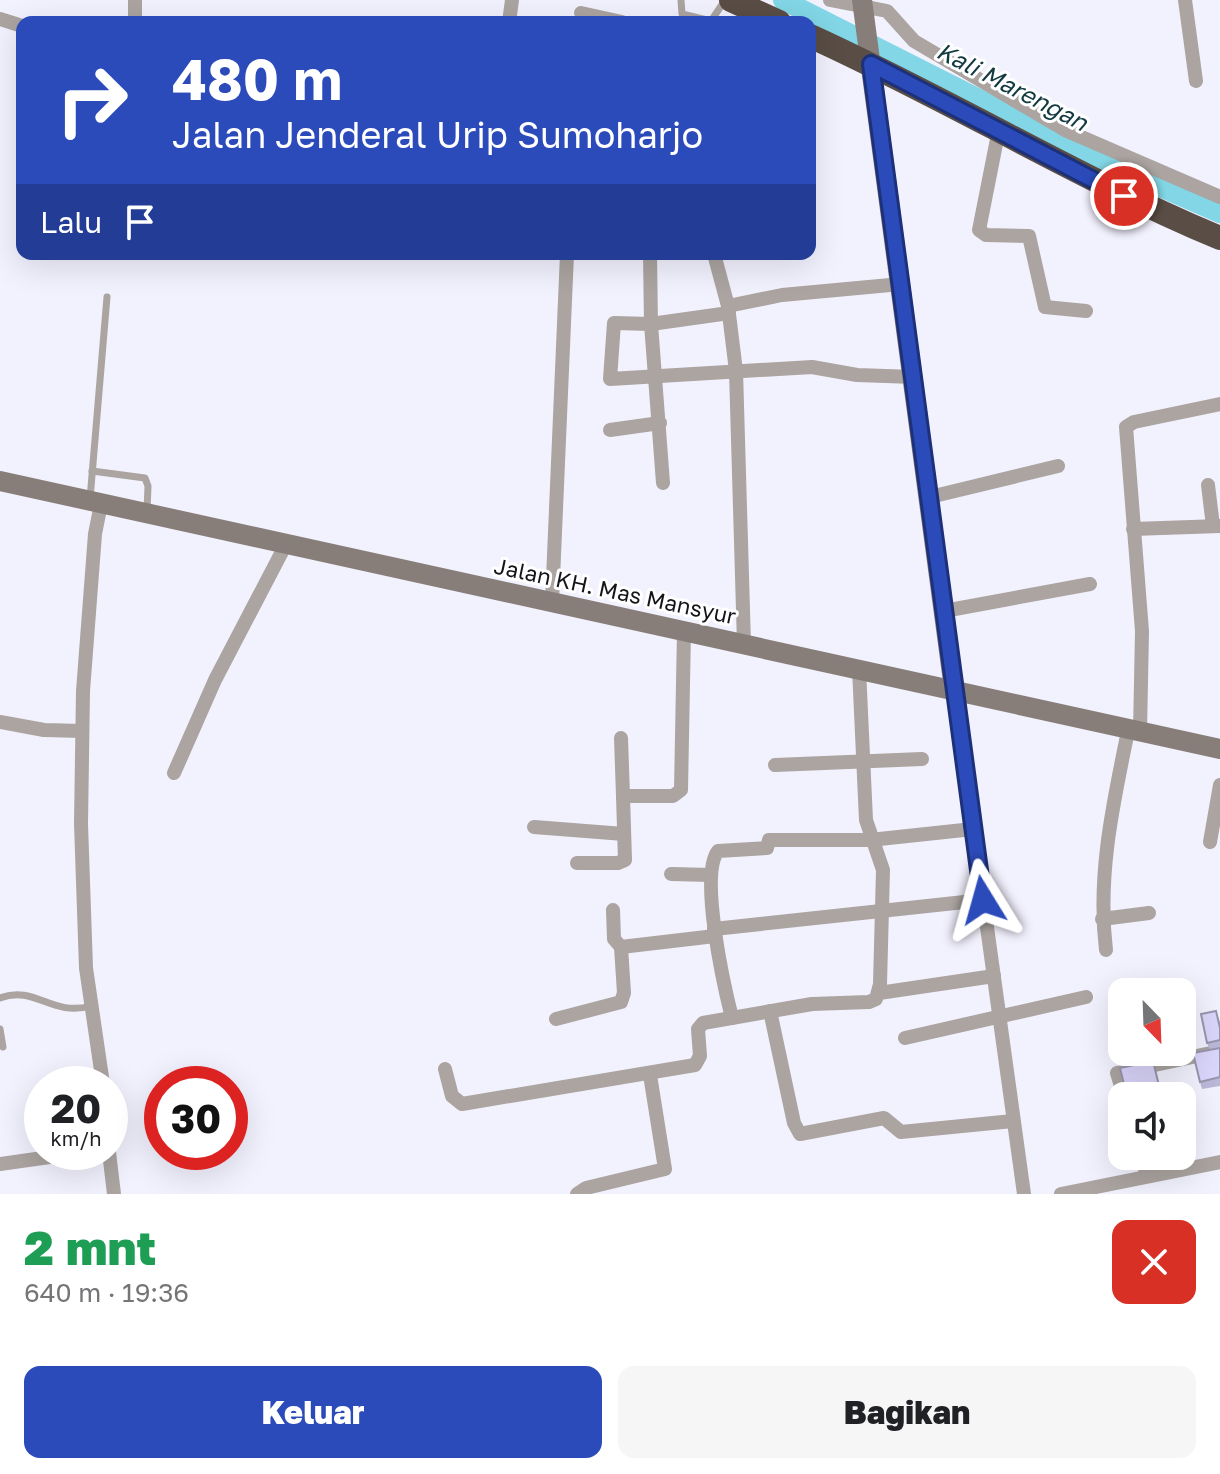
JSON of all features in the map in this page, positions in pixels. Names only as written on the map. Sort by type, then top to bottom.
[{"type":"highway","points":[[728,0],[765,16]]},
{"type":"highway","points":[[816,38],[870,56],[1145,207],[1220,238]]},
{"type":"street","points":[[830,0],[887,11],[914,41],[1065,130],[1220,197]]},
{"type":"street","points":[[1185,0],[1196,81]]},
{"type":"street","points":[[864,7],[1024,1194]]},
{"type":"street","points":[[999,129],[979,230],[986,235],[1029,236],[1045,307],[1086,311]]},
{"type":"street","points":[[552,602],[567,260]]},
{"type":"street","points":[[650,260],[654,378],[663,483]]},
{"type":"street","points":[[716,260],[729,309],[736,371],[744,644]]},
{"type":"street","points":[[901,284],[782,295],[651,324],[612,325],[610,375],[613,382],[812,367],[857,375],[914,377]]},
{"type":"street","points":[[1106,950],[1102,919],[1109,826],[1134,732],[1142,631],[1126,427],[1134,422],[1220,404]]},
{"type":"street","points":[[610,430],[660,423]]},
{"type":"street","points":[[930,497],[1058,466]]},
{"type":"street","name":"Jalan KH. Mas Mansyur","points":[[0,481],[1220,749]]},
{"type":"street","points":[[1133,529],[1216,526],[1208,485]]},
{"type":"street","points":[[96,503],[82,731],[83,881],[91,1006],[100,1066]]},
{"type":"street","points":[[174,773],[215,680],[286,544]]},
{"type":"street","points":[[944,611],[1090,584]]},
{"type":"street","points":[[623,796],[673,796],[681,790],[684,631]]},
{"type":"street","points":[[859,669],[862,761],[870,840],[882,865],[879,993]]},
{"type":"street","points":[[0,722],[52,731],[82,731]]},
{"type":"street","points":[[577,863],[623,862],[621,738]]},
{"type":"street","points":[[775,765],[922,759]]},
{"type":"street","points":[[1210,842],[1220,785]]},
{"type":"street","points":[[534,827],[624,834]]},
{"type":"street","points":[[732,1018],[715,932],[711,875],[714,856],[721,850],[767,848],[769,840],[870,840],[973,829]]},
{"type":"street","points":[[671,874],[711,875]]},
{"type":"street","points":[[621,947],[715,932],[983,900]]},
{"type":"street","points":[[556,1019],[621,1002],[624,993],[621,947],[615,941],[613,910]]},
{"type":"street","points":[[1102,919],[1149,913]]},
{"type":"street","points":[[445,1069],[452,1096],[462,1104],[650,1075],[695,1065],[700,1056],[699,1026],[812,1004],[869,1002],[879,993],[994,976]]},
{"type":"street","points":[[905,1038],[1086,997]]},
{"type":"street","points":[[770,1011],[794,1123],[800,1134],[884,1118],[901,1132],[1013,1121]]},
{"type":"street","points":[[1120,1082],[1117,1073],[1220,1051]]},
{"type":"street","points":[[577,1194],[586,1188],[665,1169],[650,1075]]},
{"type":"street","points":[[0,1164],[24,1160]]},
{"type":"street","points":[[1061,1194],[1220,1162]]},
{"type":"street","points":[[111,1170],[114,1194]]},
{"type":"street","points":[[1145,1170],[1147,1175]]},
{"type":"lane","points":[[681,0],[682,14],[690,16]]},
{"type":"lane","points":[[715,16],[728,0]]},
{"type":"lane","points":[[96,503],[92,471],[107,297]]},
{"type":"lane","points":[[92,471],[145,478],[148,486],[147,514]]},
{"type":"lane","points":[[0,998],[22,993],[65,1010],[91,1006]]},
{"type":"lane","points":[[0,1029],[3,1047]]},
{"type":"building","points":[[1216,1011],[1220,1040],[1207,1043],[1201,1014]]},
{"type":"building","points":[[1220,1048],[1220,1077],[1200,1082],[1196,1052]]},
{"type":"building","points":[[1154,1066],[1158,1082],[1124,1082],[1120,1068]]},
{"type":"waterway","name":"Kali Marengan","points":[[783,0],[815,16]]},
{"type":"waterway","name":"Kali Marengan","points":[[816,17],[1108,164],[1220,213]]},
{"type":"route","points":[[983,900],[871,64],[1124,196]]}]
